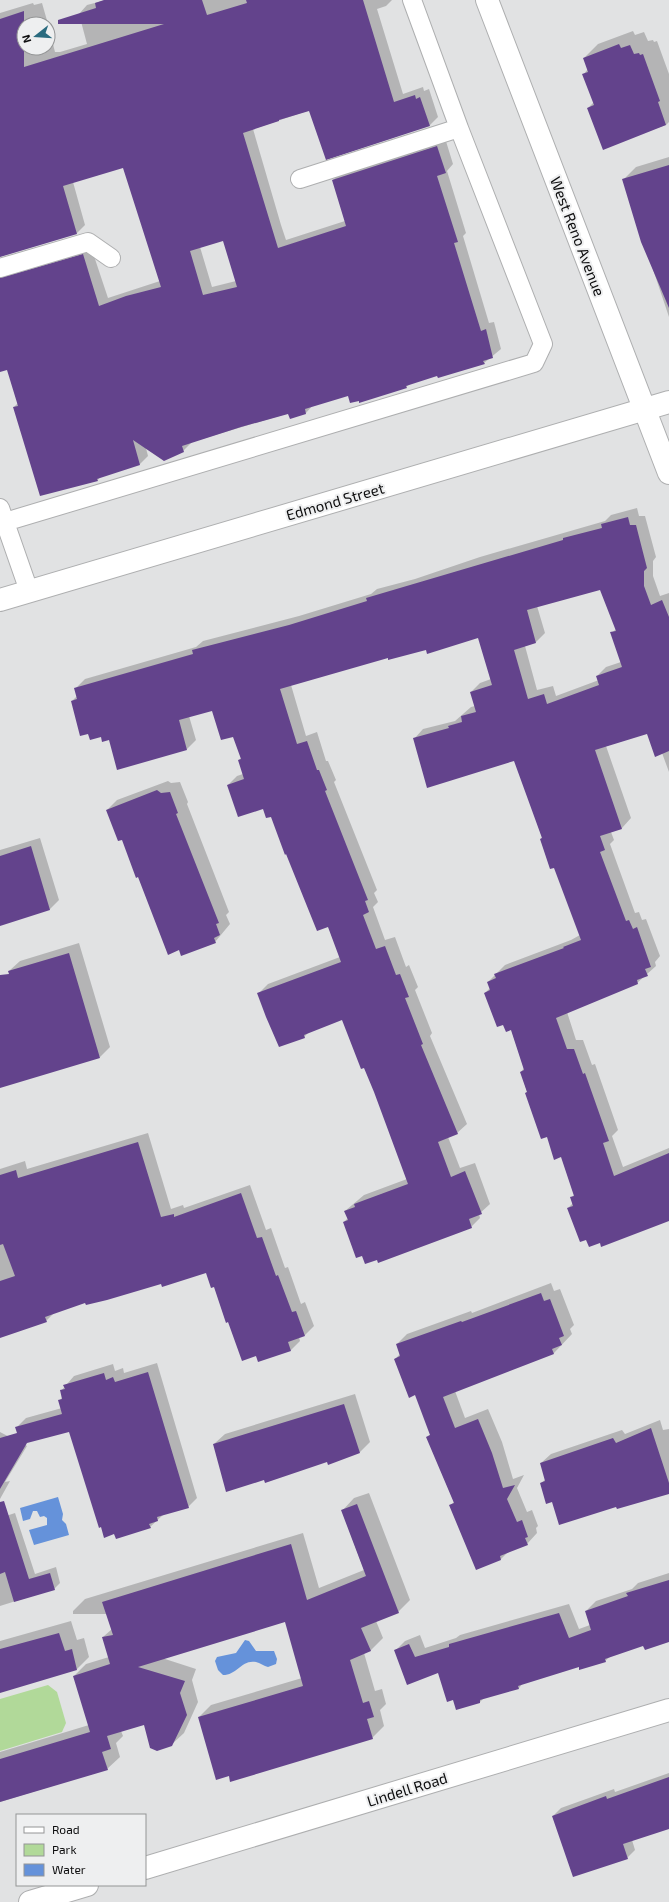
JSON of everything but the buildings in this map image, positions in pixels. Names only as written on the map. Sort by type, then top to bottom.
[{"type":"street","points":[[28,591],[2,515],[534,363],[544,344],[459,128],[412,0]]},
{"type":"street","name":"West Reno Avenue","points":[[487,0],[669,473]]},
{"type":"street","points":[[300,179],[459,128]]},
{"type":"street","points":[[0,268],[88,242],[111,258]]},
{"type":"street","name":"Edmond Street","points":[[0,600],[669,402]]},
{"type":"street","name":"Lindell Road","points":[[146,1868],[669,1710]]},
{"type":"street","points":[[30,1902],[84,1886]]},
{"type":"green space","points":[[48,1685],[57,1692],[66,1723],[62,1732],[0,1751],[0,1699]]},
{"type":"water","points":[[58,1497],[63,1514],[62,1520],[66,1524],[69,1535],[34,1545],[29,1530],[47,1525],[47,1518],[44,1516],[40,1517],[37,1511],[33,1511],[30,1519],[23,1521],[20,1508]]},
{"type":"water","points":[[245,1640],[249,1641],[256,1651],[274,1651],[277,1659],[276,1664],[268,1667],[258,1662],[251,1662],[243,1665],[232,1673],[223,1675],[218,1670],[215,1661],[217,1657],[236,1653]]}]
